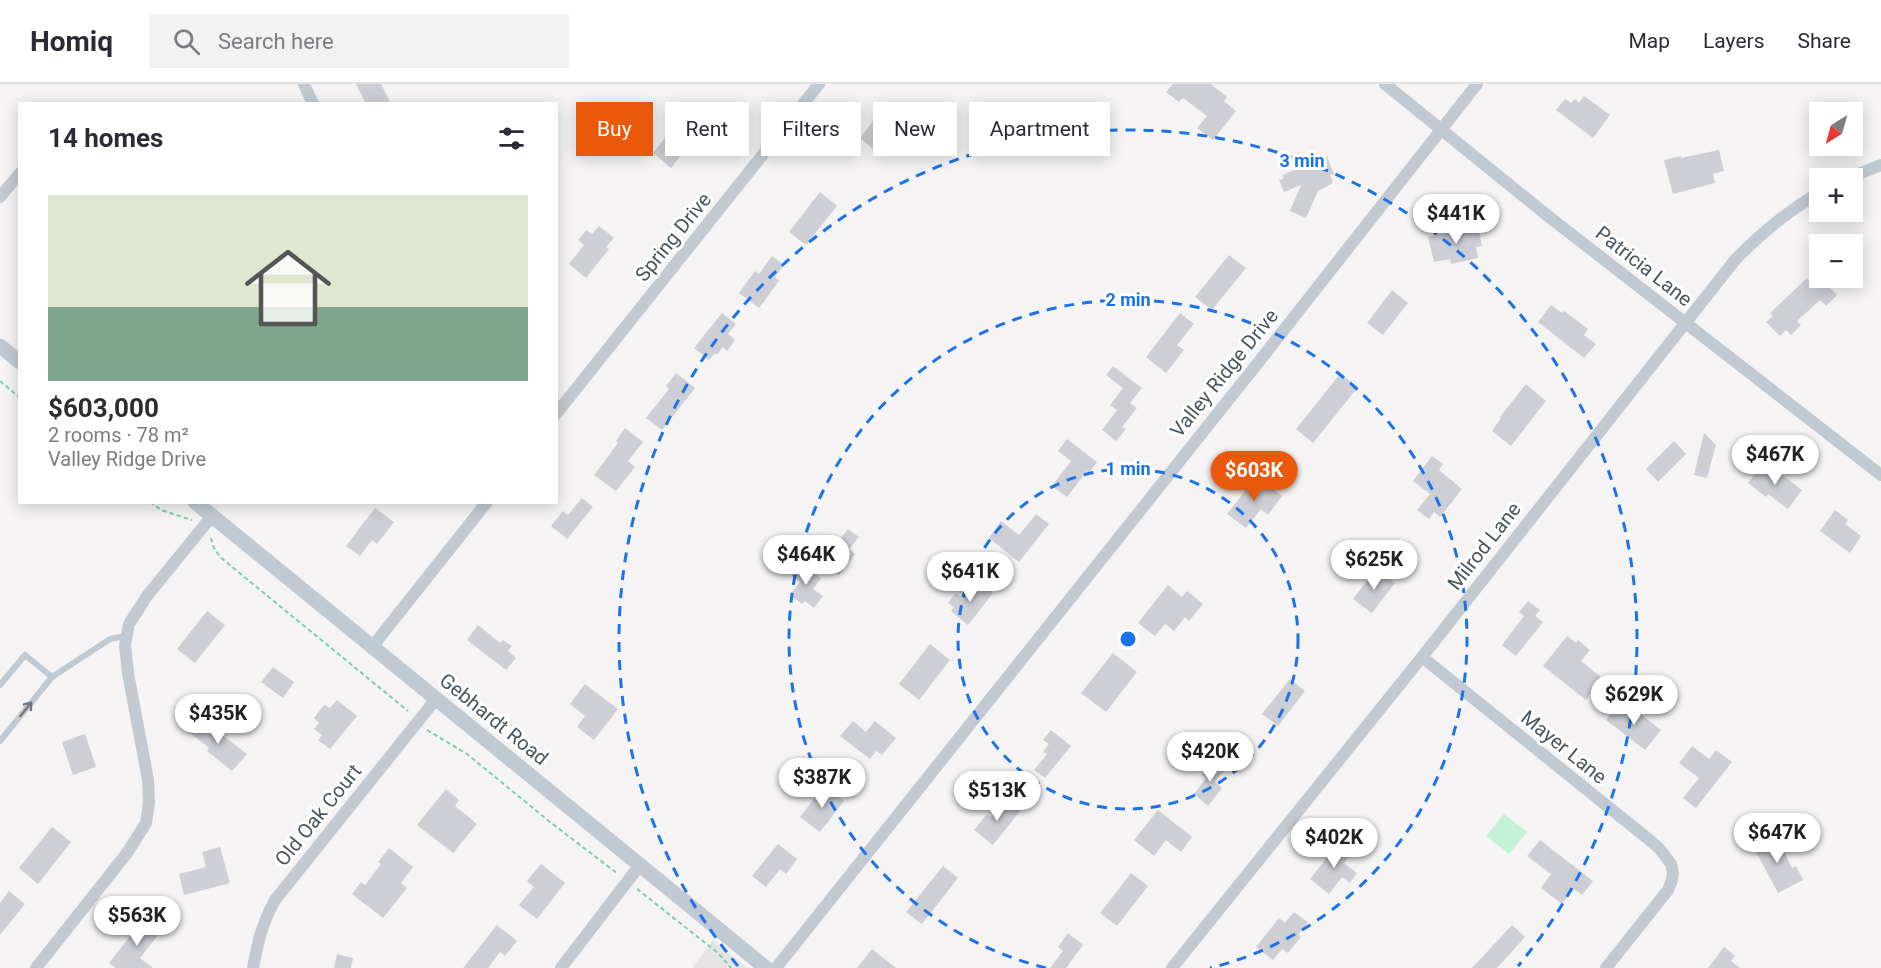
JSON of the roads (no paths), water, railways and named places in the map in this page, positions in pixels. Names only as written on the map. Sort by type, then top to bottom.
[{"type":"street","points":[[304,84],[312,102]]},
{"type":"street","name":"Spring Drive","points":[[558,411],[819,84]]},
{"type":"street","name":"Patricia Lane","points":[[1385,84],[1548,216],[1881,475]]},
{"type":"street","name":"Valley Ridge Drive","points":[[776,968],[1477,84]]},
{"type":"street","points":[[1863,172],[1881,165]]},
{"type":"street","points":[[0,197],[18,175]]},
{"type":"street","name":"Milrod Lane","points":[[1172,968],[1422,657],[1735,260],[1756,238],[1793,208],[1809,199]]},
{"type":"street","points":[[0,346],[18,360]]},
{"type":"street","name":"Gebhardt Road","points":[[196,504],[207,522],[372,647],[766,968]]},
{"type":"street","points":[[372,647],[485,504]]},
{"type":"street","points":[[36,968],[127,853],[146,823],[149,803],[148,780],[125,645],[129,624],[147,596],[207,522]]},
{"type":"street","name":"Mayer Lane","points":[[1422,657],[1647,838],[1671,864],[1673,873],[1668,890],[1606,968]]},
{"type":"street","name":"Old Oak Court","points":[[253,968],[258,939],[275,900],[436,699]]},
{"type":"street","points":[[561,968],[640,865]]},
{"type":"lane","points":[[0,741],[52,677],[110,639],[127,636]]},
{"type":"lane","points":[[0,685],[25,655],[52,677]]}]
